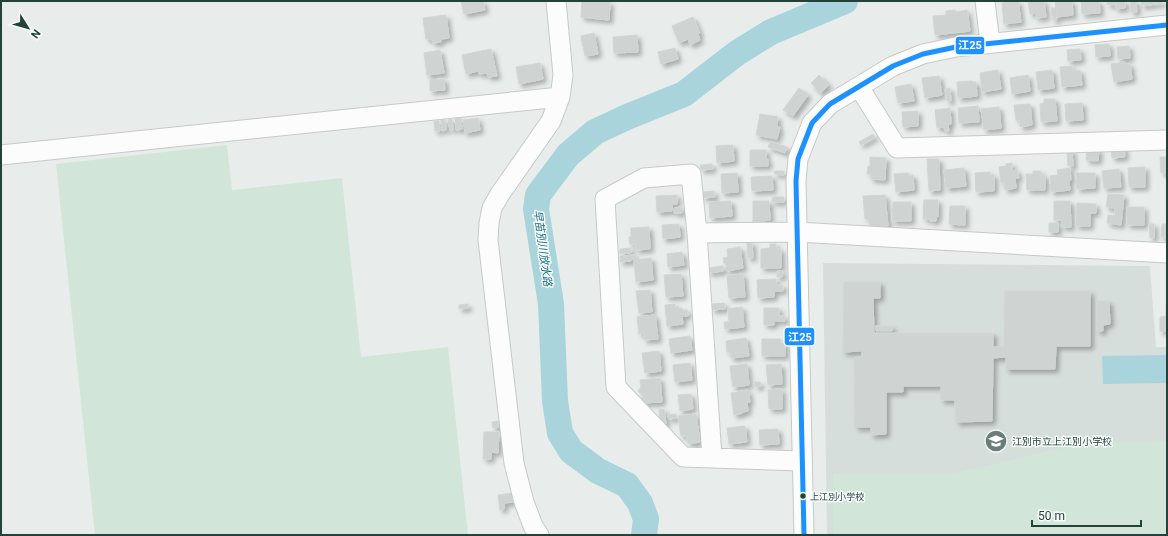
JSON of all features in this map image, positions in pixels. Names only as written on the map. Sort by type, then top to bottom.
[{"type":"street","points":[[539,535],[533,526],[524,502],[514,463],[488,240],[492,208],[500,194],[551,121],[560,97],[563,75],[556,1]]},
{"type":"street","points":[[985,1],[990,43]]},
{"type":"street","points":[[804,535],[796,181],[798,159],[812,123],[830,104],[893,66],[923,54],[956,47],[1167,25]]},
{"type":"street","points":[[859,87],[897,148],[1167,140]]},
{"type":"street","points":[[1,155],[560,97]]},
{"type":"street","points":[[712,458],[697,233],[691,174],[644,178],[605,199],[616,387],[683,457],[712,458],[802,461]]},
{"type":"street","points":[[697,233],[797,232],[1167,253]]},
{"type":"shaded area","name":"江別市立上江別小学校","points":[[823,263],[1150,266],[1156,347],[1167,347],[1167,535],[827,535]]},
{"type":"green space","points":[[227,145],[232,190],[342,178],[361,357],[448,347],[468,535],[95,535],[56,164]]},
{"type":"green space","points":[[1167,441],[1167,535],[833,535],[833,474],[953,474],[1083,443]]},
{"type":"water","points":[[1167,355],[1167,383],[1103,384],[1102,356]]},
{"type":"building","points":[[461,1],[483,1],[485,10],[464,14]]},
{"type":"building","points":[[582,1],[610,2],[609,20],[581,17]]},
{"type":"building","points":[[1018,1],[1021,22],[1004,24],[1002,3]]},
{"type":"building","points":[[1028,1],[1044,1],[1046,17],[1036,18],[1036,13],[1030,14]]},
{"type":"building","points":[[1055,1],[1072,1],[1073,15],[1057,17]]},
{"type":"building","points":[[1081,1],[1099,1],[1100,13],[1082,14]]},
{"type":"building","points":[[1107,1],[1125,1],[1125,8],[1116,9],[1115,4],[1107,5]]},
{"type":"building","points":[[1130,1],[1136,1],[1137,12],[1131,12]]},
{"type":"building","points":[[1141,1],[1163,1],[1163,3],[1142,6]]},
{"type":"building","points":[[1051,8],[1056,8],[1057,20],[1053,20]]},
{"type":"building","points":[[955,10],[956,12],[967,10],[970,31],[935,35],[933,16],[946,15],[946,11]]},
{"type":"building","points":[[446,15],[449,38],[441,39],[441,42],[433,43],[432,39],[426,39],[423,18]]},
{"type":"building","points":[[693,17],[700,33],[698,34],[700,40],[690,45],[688,39],[679,43],[672,26]]},
{"type":"building","points":[[594,33],[598,54],[585,56],[581,36]]},
{"type":"building","points":[[637,35],[638,52],[614,53],[613,37]]},
{"type":"building","points":[[1109,44],[1110,56],[1096,57],[1095,45]]},
{"type":"building","points":[[1129,46],[1130,58],[1118,59],[1117,47]]},
{"type":"building","points":[[675,48],[678,59],[661,64],[658,52]]},
{"type":"building","points":[[491,49],[497,76],[488,77],[487,73],[479,74],[478,71],[466,74],[462,55]]},
{"type":"building","points":[[1080,49],[1081,60],[1068,61],[1067,50]]},
{"type":"building","points":[[440,50],[444,73],[427,75],[424,53]]},
{"type":"building","points":[[1125,62],[1125,64],[1130,64],[1132,79],[1114,82],[1111,64]]},
{"type":"building","points":[[540,63],[543,79],[519,84],[516,67]]},
{"type":"building","points":[[1072,66],[1073,71],[1080,70],[1082,85],[1062,87],[1060,67]]},
{"type":"building","points":[[998,70],[1001,89],[982,92],[980,73]]},
{"type":"building","points":[[1052,70],[1054,88],[1038,90],[1036,72]]},
{"type":"building","points":[[819,75],[829,85],[820,93],[811,83]]},
{"type":"building","points":[[1028,75],[1030,91],[1012,94],[1010,78]]},
{"type":"building","points":[[939,76],[942,95],[925,98],[922,78]]},
{"type":"building","points":[[444,79],[445,90],[430,91],[430,80]]},
{"type":"building","points":[[957,82],[976,82],[977,96],[958,98]]},
{"type":"building","points":[[911,84],[914,101],[898,103],[895,87]]},
{"type":"building","points":[[799,88],[808,95],[793,116],[783,110]]},
{"type":"building","points":[[950,88],[951,101],[947,101],[945,89]]},
{"type":"building","points":[[1044,99],[1055,99],[1057,121],[1041,122],[1040,104],[1044,103]]},
{"type":"building","points":[[1082,103],[1083,120],[1066,121],[1065,104]]},
{"type":"building","points":[[1030,104],[1032,125],[1020,127],[1020,120],[1016,120],[1014,105]]},
{"type":"building","points":[[978,106],[979,122],[959,123],[958,108]]},
{"type":"building","points":[[999,107],[1001,128],[984,130],[981,109]]},
{"type":"building","points":[[950,108],[951,124],[948,125],[949,131],[945,131],[944,127],[937,128],[935,110]]},
{"type":"building","points":[[918,111],[918,126],[903,127],[902,112]]},
{"type":"building","points":[[760,114],[778,117],[777,126],[780,127],[777,139],[756,135]]},
{"type":"building","points":[[455,118],[461,118],[462,129],[456,130]]},
{"type":"building","points":[[478,118],[480,130],[465,133],[463,120]]},
{"type":"building","points":[[452,119],[453,130],[450,130],[448,120]]},
{"type":"building","points":[[441,120],[445,120],[446,130],[442,131]]},
{"type":"building","points":[[434,121],[439,121],[440,131],[435,131]]},
{"type":"building","points":[[873,134],[875,137],[861,145],[859,142]]},
{"type":"building","points":[[770,142],[787,147],[785,153],[768,147]]},
{"type":"building","points":[[733,145],[734,161],[717,163],[716,146]]},
{"type":"building","points":[[1124,147],[1125,157],[1112,158],[1111,148]]},
{"type":"building","points":[[1087,148],[1099,149],[1098,161],[1086,160]]},
{"type":"building","points":[[750,150],[766,150],[768,166],[750,166]]},
{"type":"building","points":[[1072,150],[1073,166],[1068,166],[1067,151]]},
{"type":"building","points":[[870,157],[886,158],[885,180],[871,179],[871,174],[867,174],[868,166],[870,167]]},
{"type":"building","points":[[1160,157],[1167,157],[1167,173],[1161,173]]},
{"type":"building","points":[[927,159],[939,159],[940,190],[929,191]]},
{"type":"building","points":[[1012,163],[1012,171],[1017,170],[1019,178],[1015,178],[1016,188],[1005,190],[1004,182],[1001,183],[999,167]]},
{"type":"building","points":[[712,164],[713,169],[701,170],[700,165]]},
{"type":"building","points":[[1145,167],[1145,187],[1129,187],[1128,168]]},
{"type":"building","points":[[964,168],[966,186],[946,188],[944,170]]},
{"type":"building","points":[[1070,168],[1070,190],[1051,192],[1050,176],[1058,175],[1057,170]]},
{"type":"building","points":[[1119,169],[1121,187],[1104,188],[1102,171]]},
{"type":"building","points":[[774,171],[784,171],[784,175],[775,174]]},
{"type":"building","points":[[1033,171],[1041,171],[1041,176],[1045,175],[1045,190],[1027,190],[1026,174],[1033,174]]},
{"type":"building","points":[[990,172],[990,175],[994,175],[994,191],[976,192],[975,173]]},
{"type":"building","points":[[737,173],[738,192],[722,193],[721,174]]},
{"type":"building","points":[[908,173],[909,176],[913,175],[914,190],[896,192],[894,174]]},
{"type":"building","points":[[1076,173],[1095,173],[1095,188],[1077,189]]},
{"type":"building","points":[[772,176],[773,190],[752,191],[751,177]]},
{"type":"building","points":[[714,191],[715,197],[703,198],[703,192]]},
{"type":"building","points":[[1108,194],[1124,195],[1121,225],[1107,223],[1108,215],[1115,216],[1115,208],[1106,207]]},
{"type":"building","points":[[677,195],[677,204],[672,204],[672,211],[657,212],[656,196]]},
{"type":"building","points":[[885,195],[888,226],[870,227],[869,219],[865,219],[863,196]]},
{"type":"building","points":[[773,197],[784,197],[784,202],[772,202]]},
{"type":"building","points":[[924,200],[938,200],[938,217],[936,217],[936,221],[923,219]]},
{"type":"building","points":[[731,201],[732,216],[710,218],[709,202]]},
{"type":"building","points":[[753,201],[769,201],[770,220],[753,222]]},
{"type":"building","points":[[1054,201],[1070,201],[1071,227],[1062,227],[1062,220],[1054,220]]},
{"type":"building","points":[[893,202],[911,202],[911,221],[892,221]]},
{"type":"building","points":[[1077,203],[1096,204],[1096,213],[1090,213],[1090,226],[1076,226]]},
{"type":"building","points":[[950,206],[965,206],[965,225],[949,224]]},
{"type":"building","points":[[682,207],[682,213],[674,213],[674,208]]},
{"type":"building","points":[[1127,207],[1144,207],[1144,225],[1127,225]]},
{"type":"building","points":[[1049,223],[1058,223],[1058,232],[1049,232]]},
{"type":"building","points":[[679,224],[680,237],[663,239],[662,225]]},
{"type":"building","points":[[1149,224],[1154,224],[1154,238],[1150,238]]},
{"type":"building","points":[[1162,224],[1167,224],[1167,237],[1161,237]]},
{"type":"building","points":[[649,227],[650,249],[636,250],[635,244],[630,244],[629,237],[631,237],[631,228]]},
{"type":"building","points":[[752,242],[753,258],[748,258],[747,243]]},
{"type":"building","points":[[770,244],[776,244],[776,249],[781,249],[781,268],[761,268],[761,249],[770,248]]},
{"type":"building","points":[[740,247],[743,268],[727,271],[726,263],[724,263],[723,258],[728,257],[727,249]]},
{"type":"building","points":[[631,248],[631,253],[620,254],[620,249]]},
{"type":"building","points":[[682,252],[684,265],[668,267],[667,254]]},
{"type":"building","points":[[635,255],[636,258],[632,259],[631,261],[620,262],[620,256]]},
{"type":"building","points":[[651,258],[653,280],[636,282],[634,260]]},
{"type":"building","points":[[723,266],[723,271],[709,273],[708,268]]},
{"type":"building","points":[[777,271],[783,271],[782,277],[777,277]]},
{"type":"building","points":[[681,274],[683,296],[666,297],[664,275]]},
{"type":"building","points":[[743,274],[745,297],[729,298],[727,276]]},
{"type":"building","points":[[776,279],[776,285],[783,285],[783,291],[774,291],[774,297],[758,298],[757,280]]},
{"type":"building","points":[[844,282],[880,282],[880,298],[873,298],[874,333],[993,333],[993,347],[1004,347],[1005,291],[1090,291],[1090,346],[1056,346],[1055,369],[1006,369],[1006,357],[993,358],[992,421],[956,422],[955,400],[941,400],[941,386],[903,386],[903,392],[886,392],[886,434],[871,435],[871,427],[855,427],[854,358],[862,357],[862,351],[843,352]]},
{"type":"building","points":[[650,290],[652,312],[639,313],[636,291]]},
{"type":"building","points":[[1097,301],[1109,301],[1110,324],[1103,325],[1103,331],[1097,331]]},
{"type":"building","points":[[724,303],[725,309],[712,310],[712,304]]},
{"type":"building","points":[[468,304],[468,308],[459,309],[459,305]]},
{"type":"building","points":[[675,304],[675,309],[682,308],[683,311],[687,310],[688,316],[682,316],[683,324],[667,326],[665,305]]},
{"type":"building","points":[[1166,304],[1167,331],[1160,332],[1160,317],[1166,316]]},
{"type":"building","points":[[742,307],[744,327],[725,329],[724,322],[729,322],[728,309]]},
{"type":"building","points":[[764,308],[779,308],[779,316],[785,316],[785,321],[774,321],[774,325],[764,325]]},
{"type":"building","points":[[655,315],[658,339],[644,340],[644,333],[639,334],[637,317]]},
{"type":"building","points":[[875,326],[892,326],[892,331],[876,331]]},
{"type":"building","points":[[690,336],[692,350],[671,353],[669,339]]},
{"type":"building","points":[[746,338],[749,356],[731,358],[730,352],[727,352],[726,341]]},
{"type":"building","points":[[762,339],[780,339],[781,343],[785,343],[785,356],[762,356]]},
{"type":"building","points":[[659,351],[661,371],[645,373],[642,353]]},
{"type":"building","points":[[690,363],[692,380],[675,382],[673,365]]},
{"type":"building","points":[[747,364],[749,385],[733,387],[730,366]]},
{"type":"building","points":[[781,364],[782,384],[768,385],[766,365]]},
{"type":"building","points":[[660,378],[662,402],[642,403],[642,394],[638,391],[641,387],[640,380]]},
{"type":"building","points":[[754,382],[760,382],[761,386],[755,387]]},
{"type":"building","points":[[782,389],[782,409],[769,409],[768,390]]},
{"type":"building","points":[[748,390],[750,402],[747,403],[748,411],[734,415],[731,393]]},
{"type":"building","points":[[691,394],[693,409],[680,411],[678,395]]},
{"type":"building","points":[[664,409],[666,424],[660,425],[659,410]]},
{"type":"building","points":[[676,414],[676,418],[669,419],[668,415]]},
{"type":"building","points":[[696,414],[700,442],[688,444],[687,436],[681,436],[678,416]]},
{"type":"building","points":[[502,421],[502,427],[493,428],[492,422]]},
{"type":"building","points":[[745,426],[747,442],[729,444],[727,428]]},
{"type":"building","points":[[778,429],[779,444],[760,445],[759,430]]},
{"type":"building","points":[[484,432],[499,432],[498,453],[491,452],[491,459],[483,459]]},
{"type":"building","points":[[513,493],[514,502],[504,503],[504,509],[500,510],[498,495]]},
{"type":"waterway","name":"早苗別川放水路","points":[[644,535],[646,519],[640,503],[627,485],[598,471],[571,451],[560,433],[555,401],[551,304],[536,209],[538,195],[568,155],[595,132],[627,117],[684,94],[737,53],[771,32],[845,1]]},
{"type":"transit line","name":"江25","points":[[804,535],[796,181],[798,159],[812,123],[830,104],[893,66],[923,54],[956,47],[1167,25]]},
{"type":"place","name":"江別市立上江別小学校","points":[[996,441]]},
{"type":"place","name":"上江別小学校","points":[[803,496]]}]
